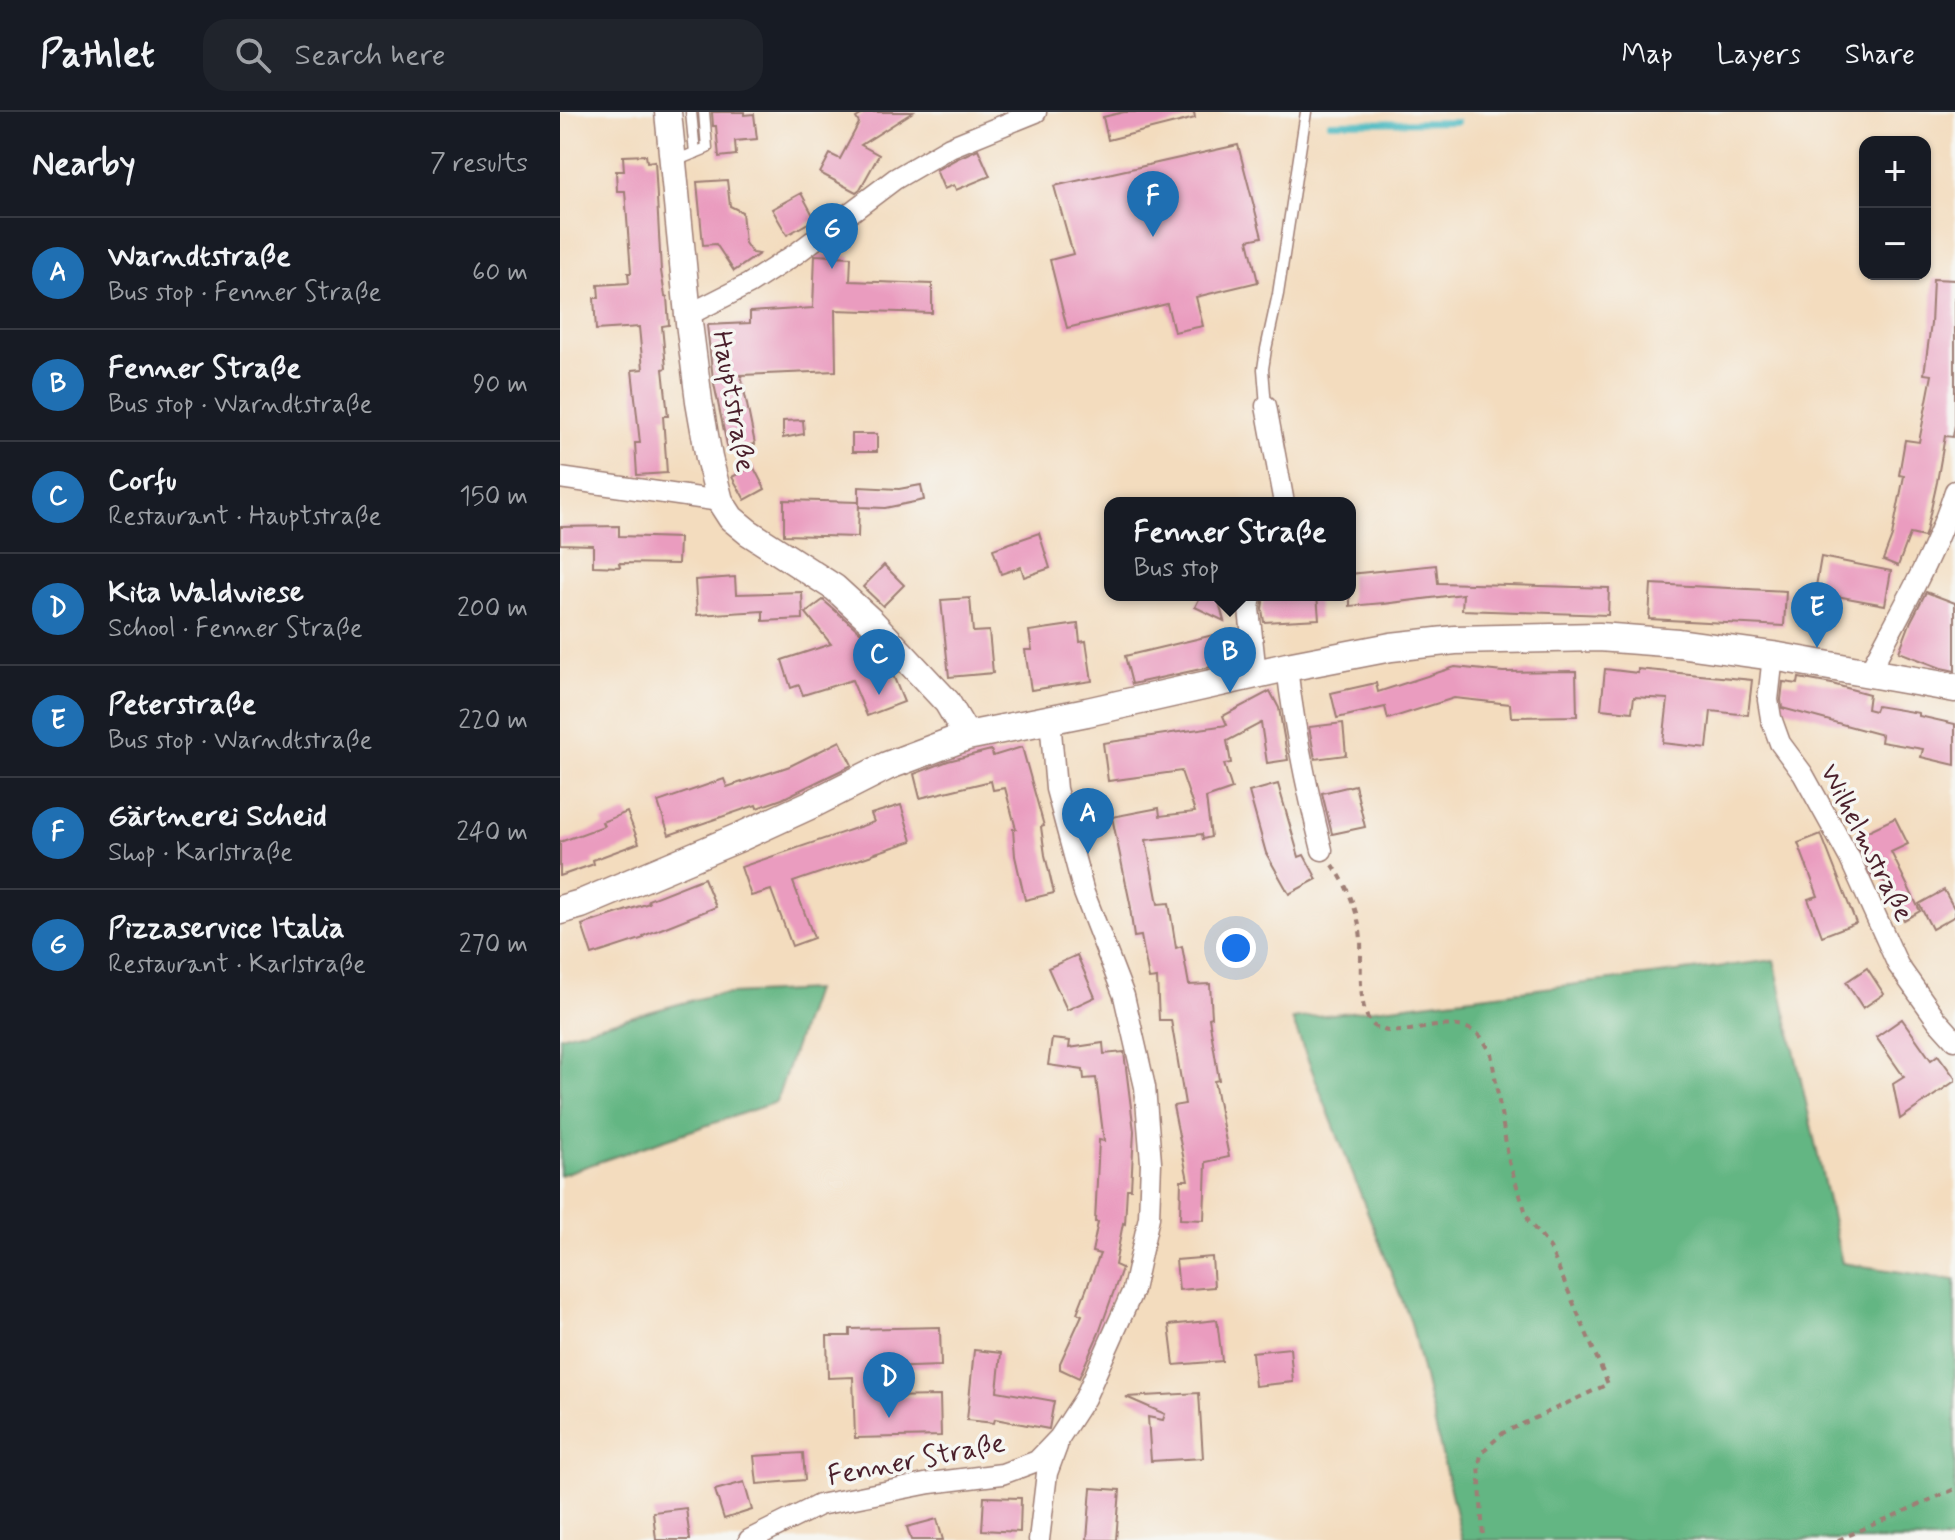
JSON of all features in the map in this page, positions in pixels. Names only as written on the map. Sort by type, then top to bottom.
[{"type":"main road","points":[[560,910],[740,837],[887,766],[967,736],[1391,647],[1455,640],[1599,637],[1678,643],[1773,656],[1955,688]]},
{"type":"street","name":"Hauptstraße","points":[[668,112],[684,157],[688,315],[709,458],[720,501],[731,518],[748,532],[835,588],[871,621],[947,702],[967,736]]},
{"type":"street","points":[[688,315],[749,284],[797,253],[895,179],[950,147],[1036,112]]},
{"type":"street","points":[[1266,406],[1283,497]]},
{"type":"street","points":[[560,478],[720,501]]},
{"type":"street","points":[[1869,672],[1923,568],[1955,491]]},
{"type":"street","points":[[1250,601],[1256,674]]},
{"type":"street","name":"Wilhelmstraße","points":[[1773,656],[1768,700],[1780,743],[1803,774],[1850,859],[1898,965],[1955,1040]]},
{"type":"street","points":[[1287,667],[1302,760],[1322,850]]},
{"type":"street","name":"Fenner Straße","points":[[749,1540],[819,1505],[930,1483],[1002,1474],[1037,1461],[1059,1438],[1085,1398],[1133,1290],[1149,1217],[1151,1162],[1145,1087],[1124,996],[1084,893],[1056,789],[1050,719]]},
{"type":"street","points":[[1039,1540],[1047,1473],[1059,1438]]},
{"type":"lane","points":[[684,157],[691,112]]},
{"type":"lane","points":[[684,157],[707,148],[704,112]]},
{"type":"lane","points":[[1266,406],[1263,369],[1278,294],[1306,112]]},
{"type":"path","points":[[1322,850],[1353,901],[1361,939],[1360,971],[1365,1008],[1373,1024],[1402,1031],[1440,1026],[1469,1029],[1482,1038],[1491,1053],[1509,1162],[1529,1222],[1549,1246],[1608,1384],[1503,1433],[1482,1452],[1479,1463],[1483,1540]]},
{"type":"path","points":[[1838,1540],[1955,1489]]},
{"type":"green space","points":[[1774,960],[1842,1263],[1955,1280],[1955,1540],[1462,1540],[1411,1323],[1292,1019]]},
{"type":"green space","points":[[814,990],[776,1102],[560,1175],[560,1036],[712,995]]},
{"type":"building","points":[[712,112],[754,114],[757,139],[735,141],[736,155],[719,157]]},
{"type":"building","points":[[866,112],[913,112],[861,145],[879,155],[856,192],[820,173],[830,154],[840,159],[859,123],[856,118]]},
{"type":"building","points":[[1124,112],[1194,112],[1195,118],[1108,140],[1103,117]]},
{"type":"building","points":[[1238,145],[1262,237],[1248,240],[1258,282],[1196,297],[1203,326],[1174,332],[1167,304],[1067,328],[1050,260],[1073,254],[1054,186]]},
{"type":"building","points":[[978,149],[990,176],[956,190],[954,185],[944,189],[936,170]]},
{"type":"building","points":[[646,155],[647,162],[655,161],[661,271],[669,325],[662,326],[668,416],[663,416],[667,473],[637,475],[635,443],[640,443],[632,370],[643,369],[639,327],[596,330],[594,298],[599,298],[598,285],[629,283],[628,273],[631,273],[625,191],[617,191],[616,171],[624,171],[623,156]]},
{"type":"building","points":[[727,180],[730,206],[742,212],[745,243],[752,253],[759,254],[734,271],[716,244],[703,245],[697,182]]},
{"type":"building","points":[[801,193],[815,219],[787,235],[772,209]]},
{"type":"building","points":[[815,255],[851,257],[850,281],[932,284],[932,313],[835,310],[836,371],[741,375],[755,444],[728,450],[713,379],[707,325],[750,323],[750,312],[813,308]]},
{"type":"building","points":[[1933,279],[1955,280],[1955,425],[1953,437],[1945,436],[1924,537],[1910,534],[1898,566],[1883,560],[1892,536],[1904,476],[1899,475],[1905,440],[1919,442],[1932,375],[1924,374]]},
{"type":"building","points":[[803,420],[804,434],[783,438],[783,421]]},
{"type":"building","points":[[852,434],[877,434],[877,452],[852,452]]},
{"type":"building","points":[[753,466],[765,489],[745,500],[732,477]]},
{"type":"building","points":[[921,485],[924,500],[885,508],[859,507],[859,487],[899,489]]},
{"type":"building","points":[[784,500],[859,502],[858,537],[784,535]]},
{"type":"building","points":[[619,526],[619,536],[679,538],[678,564],[593,566],[593,545],[560,544],[560,527]]},
{"type":"building","points":[[1039,533],[1050,568],[1024,577],[1021,567],[1001,574],[993,549]]},
{"type":"building","points":[[1821,557],[1891,571],[1885,605],[1815,592]]},
{"type":"building","points":[[884,565],[904,585],[883,606],[863,587]]},
{"type":"building","points":[[1436,565],[1438,583],[1609,588],[1608,615],[1462,610],[1463,594],[1350,606],[1350,601],[1356,601],[1356,573]]},
{"type":"building","points":[[735,577],[736,594],[802,592],[803,619],[763,621],[763,611],[697,615],[695,580]]},
{"type":"building","points":[[1651,584],[1786,591],[1784,626],[1649,619]]},
{"type":"building","points":[[1926,592],[1955,603],[1955,671],[1899,652]]},
{"type":"building","points":[[970,598],[973,632],[989,631],[993,673],[949,677],[941,600]]},
{"type":"building","points":[[823,600],[860,632],[888,663],[904,702],[867,716],[852,680],[803,695],[799,685],[791,688],[782,660],[831,644],[806,613]]},
{"type":"building","points":[[1198,601],[1219,601],[1224,621],[1195,607]]},
{"type":"building","points":[[1263,601],[1318,601],[1319,619],[1264,622]]},
{"type":"building","points":[[1078,624],[1080,642],[1086,641],[1092,681],[1031,690],[1025,650],[1032,650],[1029,631]]},
{"type":"building","points":[[1226,632],[1233,662],[1132,684],[1125,656]]},
{"type":"building","points":[[1455,667],[1503,672],[1576,671],[1577,716],[1511,717],[1510,704],[1454,698],[1388,719],[1385,707],[1337,718],[1331,693],[1376,683],[1378,692]]},
{"type":"building","points":[[1605,669],[1638,673],[1638,669],[1752,680],[1748,715],[1711,711],[1707,748],[1663,743],[1668,699],[1634,697],[1632,712],[1601,709]]},
{"type":"building","points":[[1799,678],[1869,694],[1867,709],[1875,711],[1877,706],[1919,713],[1919,716],[1955,724],[1955,765],[1921,757],[1923,749],[1881,742],[1882,735],[1782,708],[1783,682],[1798,684]]},
{"type":"building","points":[[1270,691],[1279,708],[1288,760],[1267,763],[1261,723],[1227,741],[1231,763],[1224,764],[1232,789],[1206,798],[1211,837],[1203,839],[1202,834],[1146,840],[1158,904],[1169,903],[1176,948],[1182,946],[1189,985],[1210,984],[1212,1017],[1209,1018],[1219,1080],[1214,1081],[1229,1157],[1206,1162],[1204,1220],[1180,1219],[1181,1180],[1188,1180],[1173,1106],[1185,1104],[1171,1020],[1159,1020],[1157,978],[1149,979],[1141,936],[1134,937],[1112,817],[1159,808],[1160,816],[1195,812],[1181,771],[1108,781],[1103,743],[1227,725],[1223,716]]},
{"type":"building","points":[[1343,723],[1346,755],[1315,759],[1309,727]]},
{"type":"building","points":[[840,741],[852,765],[782,799],[669,835],[658,802],[724,779],[727,787],[790,766]]},
{"type":"building","points":[[1022,747],[1044,826],[1041,827],[1045,855],[1054,893],[1025,900],[1015,856],[1013,829],[1016,829],[1005,788],[993,790],[991,781],[920,798],[914,774],[991,750],[993,756]]},
{"type":"building","points":[[1278,784],[1299,857],[1304,855],[1317,879],[1289,894],[1266,853],[1249,792]]},
{"type":"building","points":[[1355,785],[1365,827],[1332,834],[1322,793]]},
{"type":"building","points":[[901,805],[912,841],[793,882],[814,938],[792,946],[771,890],[751,896],[741,867],[874,822],[871,814]]},
{"type":"building","points":[[627,812],[639,843],[560,876],[560,842],[604,826],[602,822]]},
{"type":"building","points":[[1895,818],[1908,844],[1891,852],[1920,911],[1904,920],[1880,874],[1873,878],[1853,838]]},
{"type":"building","points":[[1821,834],[1856,923],[1822,936],[1808,899],[1818,896],[1798,843]]},
{"type":"building","points":[[704,878],[716,907],[644,938],[592,955],[582,925],[649,903],[648,900]]},
{"type":"building","points":[[1944,890],[1955,916],[1932,929],[1919,904]]},
{"type":"building","points":[[1077,955],[1095,997],[1067,1010],[1048,968]]},
{"type":"building","points":[[1867,968],[1884,994],[1863,1008],[1846,982]]},
{"type":"building","points":[[1902,1019],[1931,1060],[1938,1055],[1955,1081],[1900,1119],[1893,1084],[1904,1077],[1876,1037]]},
{"type":"building","points":[[1052,1039],[1070,1041],[1069,1048],[1103,1043],[1104,1054],[1124,1052],[1134,1131],[1131,1189],[1127,1189],[1125,1224],[1115,1265],[1122,1268],[1079,1378],[1060,1369],[1060,1363],[1082,1315],[1077,1313],[1100,1254],[1092,1252],[1098,1222],[1095,1222],[1099,1140],[1104,1141],[1096,1078],[1084,1079],[1083,1070],[1048,1065]]},
{"type":"building","points":[[1212,1257],[1214,1287],[1179,1290],[1176,1260]]},
{"type":"building","points":[[1217,1320],[1222,1361],[1174,1365],[1169,1325]]},
{"type":"building","points":[[940,1327],[941,1366],[881,1368],[882,1397],[940,1396],[941,1436],[855,1438],[853,1377],[828,1378],[827,1336],[850,1336],[850,1329]]},
{"type":"building","points":[[1290,1348],[1293,1382],[1255,1386],[1252,1352]]},
{"type":"building","points":[[974,1350],[1001,1353],[997,1391],[1054,1401],[1049,1429],[995,1419],[994,1423],[967,1420]]},
{"type":"building","points":[[1199,1393],[1203,1458],[1151,1461],[1148,1417],[1163,1420],[1165,1414],[1126,1397]]},
{"type":"building","points":[[803,1453],[805,1480],[757,1484],[754,1456]]},
{"type":"building","points":[[744,1482],[752,1510],[724,1519],[715,1490]]},
{"type":"building","points":[[1091,1488],[1120,1490],[1116,1540],[1087,1540]]},
{"type":"building","points":[[984,1497],[1021,1498],[1020,1532],[982,1530]]},
{"type":"building","points":[[686,1508],[690,1540],[656,1540],[653,1512]]},
{"type":"building","points":[[937,1519],[943,1540],[911,1540],[907,1527]]},
{"type":"waterway","points":[[1330,123],[1457,122]]},
{"type":"place","name":"Gärtnerei Scheid","points":[[1153,237]]},
{"type":"place","name":"Pizzaservice Italia","points":[[832,269]]},
{"type":"place","name":"Peterstraße","points":[[1817,648]]},
{"type":"place","name":"Fenner Straße","points":[[1230,693]]},
{"type":"place","name":"Corfu","points":[[879,695]]},
{"type":"place","name":"Warndtstraße","points":[[1088,854]]},
{"type":"place","name":"Kita Waldwiese","points":[[889,1418]]}]
